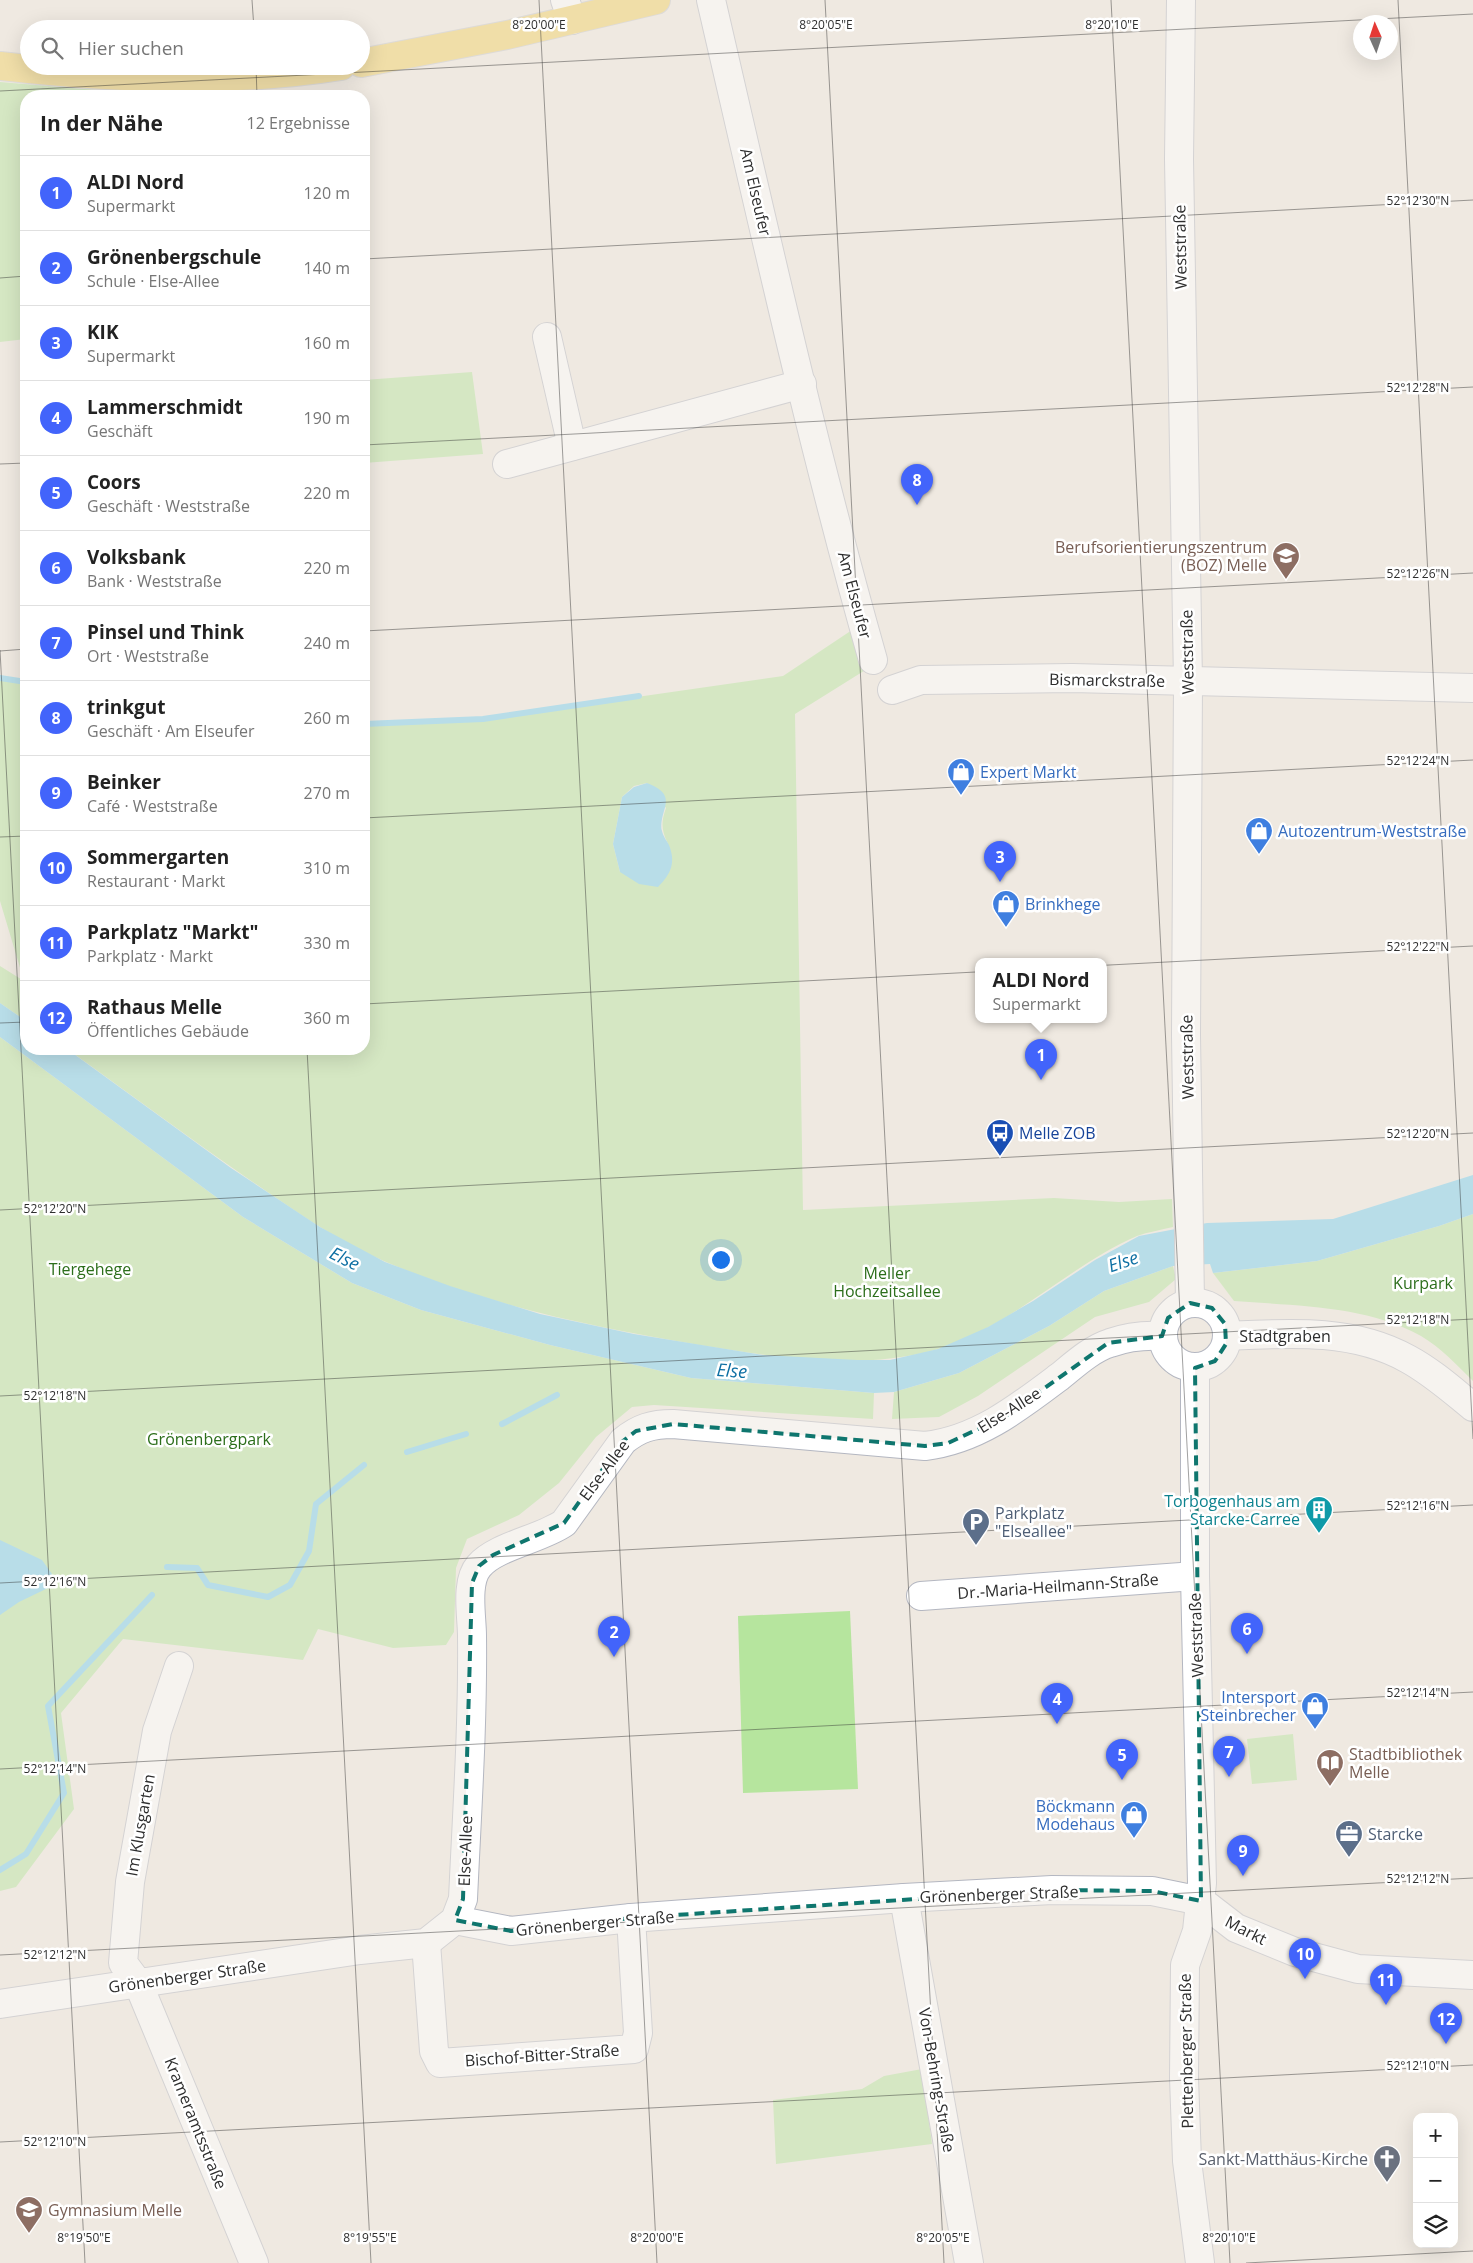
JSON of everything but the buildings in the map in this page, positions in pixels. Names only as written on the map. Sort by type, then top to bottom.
[{"type":"main road","points":[[370,61],[442,49],[568,10],[656,0]]},
{"type":"main road","points":[[0,66],[20,68]]},
{"type":"main road","points":[[92,75],[172,77],[237,75]]},
{"type":"street","name":"Am Elseufer","points":[[711,0],[849,577],[873,660]]},
{"type":"street","name":"Weststraße","points":[[1181,0],[1179,159],[1188,682],[1186,1035],[1190,1290]]},
{"type":"street","points":[[547,337],[572,446]]},
{"type":"street","points":[[507,464],[802,384]]},
{"type":"street","name":"Bismarckstraße","points":[[892,690],[921,680],[1072,678],[1473,688]]},
{"type":"street","points":[[1190,1290],[1203,1304],[1212,1308],[1225,1324],[1227,1336],[1222,1353],[1214,1361],[1195,1368],[1185,1366],[1173,1359],[1164,1347],[1162,1336],[1168,1318],[1190,1290]]},
{"type":"street","name":"Stadtgraben","points":[[1227,1336],[1300,1334],[1352,1338],[1382,1347],[1407,1358],[1430,1373],[1473,1407]]},
{"type":"street","name":"Else-Allee","points":[[455,1920],[463,1899],[472,1665],[472,1582],[479,1566],[493,1555],[554,1530],[564,1523],[623,1441],[636,1431],[655,1424],[672,1424],[924,1446],[948,1443],[1004,1417],[1081,1360],[1108,1343],[1132,1337],[1162,1336]]},
{"type":"street","name":"Weststraße","points":[[1195,1368],[1195,1576],[1201,1901]]},
{"type":"street","name":"Dr.-Maria-Heilmann-Straße","points":[[921,1596],[1195,1576]]},
{"type":"street","name":"Im Klusgarten","points":[[138,1983],[123,1963],[130,1882],[157,1731],[179,1666]]},
{"type":"street","name":"Grönenberger Straße","points":[[455,1920],[511,1931],[631,1918],[904,1898],[1052,1890],[1152,1890],[1201,1901]]},
{"type":"street","name":"Von-Behring-Straße","points":[[904,1898],[968,2263]]},
{"type":"street","name":"Markt","points":[[1201,1901],[1236,1928],[1294,1952],[1344,1966],[1358,1969],[1473,1975]]},
{"type":"street","name":"Plettenberger Straße","points":[[1200,2263],[1187,2162],[1184,2060],[1185,1965],[1197,1931],[1201,1901]]},
{"type":"street","name":"Bischof-Bitter-Straße","points":[[426,1943],[434,2051],[440,2063],[634,2048],[638,2033],[631,1918]]},
{"type":"street","points":[[426,1943],[455,1920]]},
{"type":"street","name":"Grönenberger Straße","points":[[0,2004],[426,1943]]},
{"type":"street","name":"Krameramtsstraße","points":[[138,1983],[254,2263]]},
{"type":"highlighted area","points":[[1190,1303],[1212,1308],[1225,1324],[1226,1344],[1215,1361],[1195,1368],[1201,1901],[1152,1891],[1052,1890],[631,1918],[511,1931],[455,1920],[463,1899],[472,1583],[479,1566],[493,1555],[564,1523],[623,1441],[636,1431],[673,1424],[925,1446],[948,1443],[1004,1417],[1108,1343],[1162,1336],[1168,1318]]},
{"type":"green space","points":[[0,82],[97,90],[20,90],[20,340],[0,342]]},
{"type":"green space","points":[[472,372],[483,454],[370,463],[370,380]]},
{"type":"green space","name":"Meller Hochzeitsallee","points":[[858,626],[867,669],[795,714],[803,1210],[1054,1198],[1119,1202],[1172,1199],[1173,1227],[1137,1236],[1111,1249],[989,1327],[963,1340],[935,1350],[877,1360],[847,1361],[757,1354],[699,1345],[540,1313],[462,1291],[370,1255],[324,1230],[280,1201],[75,1055],[370,1055],[370,724],[483,719],[783,676]],"holes":[[[647,783],[666,808],[662,826],[668,844],[620,872],[613,844],[622,797],[634,786]]]},
{"type":"green space","points":[[0,678],[20,681],[20,968],[0,901]]},
{"type":"green space","points":[[0,966],[20,978],[20,1017],[0,1003]]},
{"type":"green space","name":"Grönenbergpark","points":[[0,1037],[20,1052],[20,1055],[24,1055],[243,1217],[352,1283],[421,1310],[550,1345],[691,1378],[874,1393],[873,1419],[654,1405],[632,1407],[596,1437],[559,1483],[519,1515],[467,1539],[456,1568],[454,1632],[446,1645],[393,1648],[318,1629],[303,1660],[123,1639],[61,1713],[74,1809],[16,1887],[0,1891]]},
{"type":"green space","name":"Kurpark","points":[[1473,1214],[1473,1381],[1435,1346],[1421,1336],[1399,1326],[1377,1318],[1330,1309],[1234,1301],[1213,1273],[1317,1261],[1439,1226]]},
{"type":"green space","points":[[1173,1266],[1176,1279],[1149,1302],[1095,1317],[978,1396],[939,1417],[892,1419],[894,1392],[959,1373],[1049,1326],[1104,1291]]},
{"type":"green space","points":[[850,1611],[858,1789],[743,1793],[738,1616]]},
{"type":"green space","points":[[1293,1734],[1297,1780],[1252,1784],[1247,1739]]},
{"type":"green space","points":[[922,2069],[932,2144],[776,2164],[773,2100],[862,2089],[884,2076]]},
{"type":"water","points":[[647,783],[657,788],[666,798],[662,831],[671,851],[672,863],[669,873],[658,887],[639,884],[620,872],[613,844],[622,797],[634,787]]},
{"type":"water","points":[[0,1003],[20,1017],[20,1052],[0,1037]]},
{"type":"water","name":"Else","points":[[24,1055],[75,1055],[231,1168],[320,1227],[385,1262],[450,1286],[540,1314],[634,1334],[763,1355],[890,1360],[938,1349],[988,1327],[1033,1301],[1095,1260],[1139,1236],[1207,1223],[1333,1219],[1473,1175],[1473,1214],[1439,1226],[1317,1261],[1213,1273],[1210,1264],[1173,1266],[1104,1291],[1049,1326],[959,1373],[894,1392],[874,1393],[691,1378],[550,1345],[421,1310],[352,1283],[243,1217]]},
{"type":"water","points":[[0,1540],[42,1560],[52,1574],[48,1588],[19,1602],[0,1615]]},
{"type":"waterway","points":[[0,678],[20,681]]},
{"type":"waterway","points":[[370,724],[483,719],[639,696]]},
{"type":"waterway","points":[[502,1424],[557,1395]]},
{"type":"waterway","points":[[407,1452],[466,1434]]},
{"type":"waterway","points":[[167,1567],[197,1568],[208,1585],[268,1597],[290,1585],[309,1551],[316,1504],[364,1465]]},
{"type":"waterway","points":[[0,1870],[26,1854],[64,1793],[48,1706],[152,1595]]},
{"type":"place","name":"trinkgut","points":[[917,505]]},
{"type":"place","name":"Berufsorientierungszentrum (BOZ) Melle","points":[[1286,580]]},
{"type":"place","name":"Expert Markt","points":[[961,796]]},
{"type":"place","name":"Autozentrum-Weststraße","points":[[1259,855]]},
{"type":"place","name":"KIK","points":[[1000,882]]},
{"type":"place","name":"Brinkhege","points":[[1006,928]]},
{"type":"place","name":"ALDI Nord","points":[[1041,1080]]},
{"type":"place","name":"Melle ZOB","points":[[1000,1157]]},
{"type":"place","name":"Torbogenhaus am Starcke-Carree","points":[[1319,1534]]},
{"type":"place","name":"Parkplatz \"Elseallee\"","points":[[976,1546]]},
{"type":"place","name":"Volksbank","points":[[1247,1654]]},
{"type":"place","name":"Grönenbergschule","points":[[614,1657]]},
{"type":"place","name":"Lammerschmidt","points":[[1057,1724]]},
{"type":"place","name":"Intersport Steinbrecher","points":[[1315,1730]]},
{"type":"place","name":"Pinsel und Think","points":[[1229,1777]]},
{"type":"place","name":"Coors","points":[[1122,1780]]},
{"type":"place","name":"Stadtbibliothek Melle","points":[[1330,1787]]},
{"type":"place","name":"Böckmann Modehaus","points":[[1134,1839]]},
{"type":"place","name":"Starcke","points":[[1349,1858]]},
{"type":"place","name":"Beinker","points":[[1243,1876]]},
{"type":"place","name":"Sommergarten","points":[[1305,1979]]},
{"type":"place","name":"Parkplatz \"Markt\"","points":[[1386,2005]]},
{"type":"place","name":"Rathaus Melle","points":[[1446,2044]]},
{"type":"place","name":"Sankt-Matthäus-Kirche","points":[[1387,2183]]},
{"type":"place","name":"Gymnasium Melle","points":[[29,2234]]},
{"type":"park label","name":"Tiergehege","points":[[90,1269]]}]
